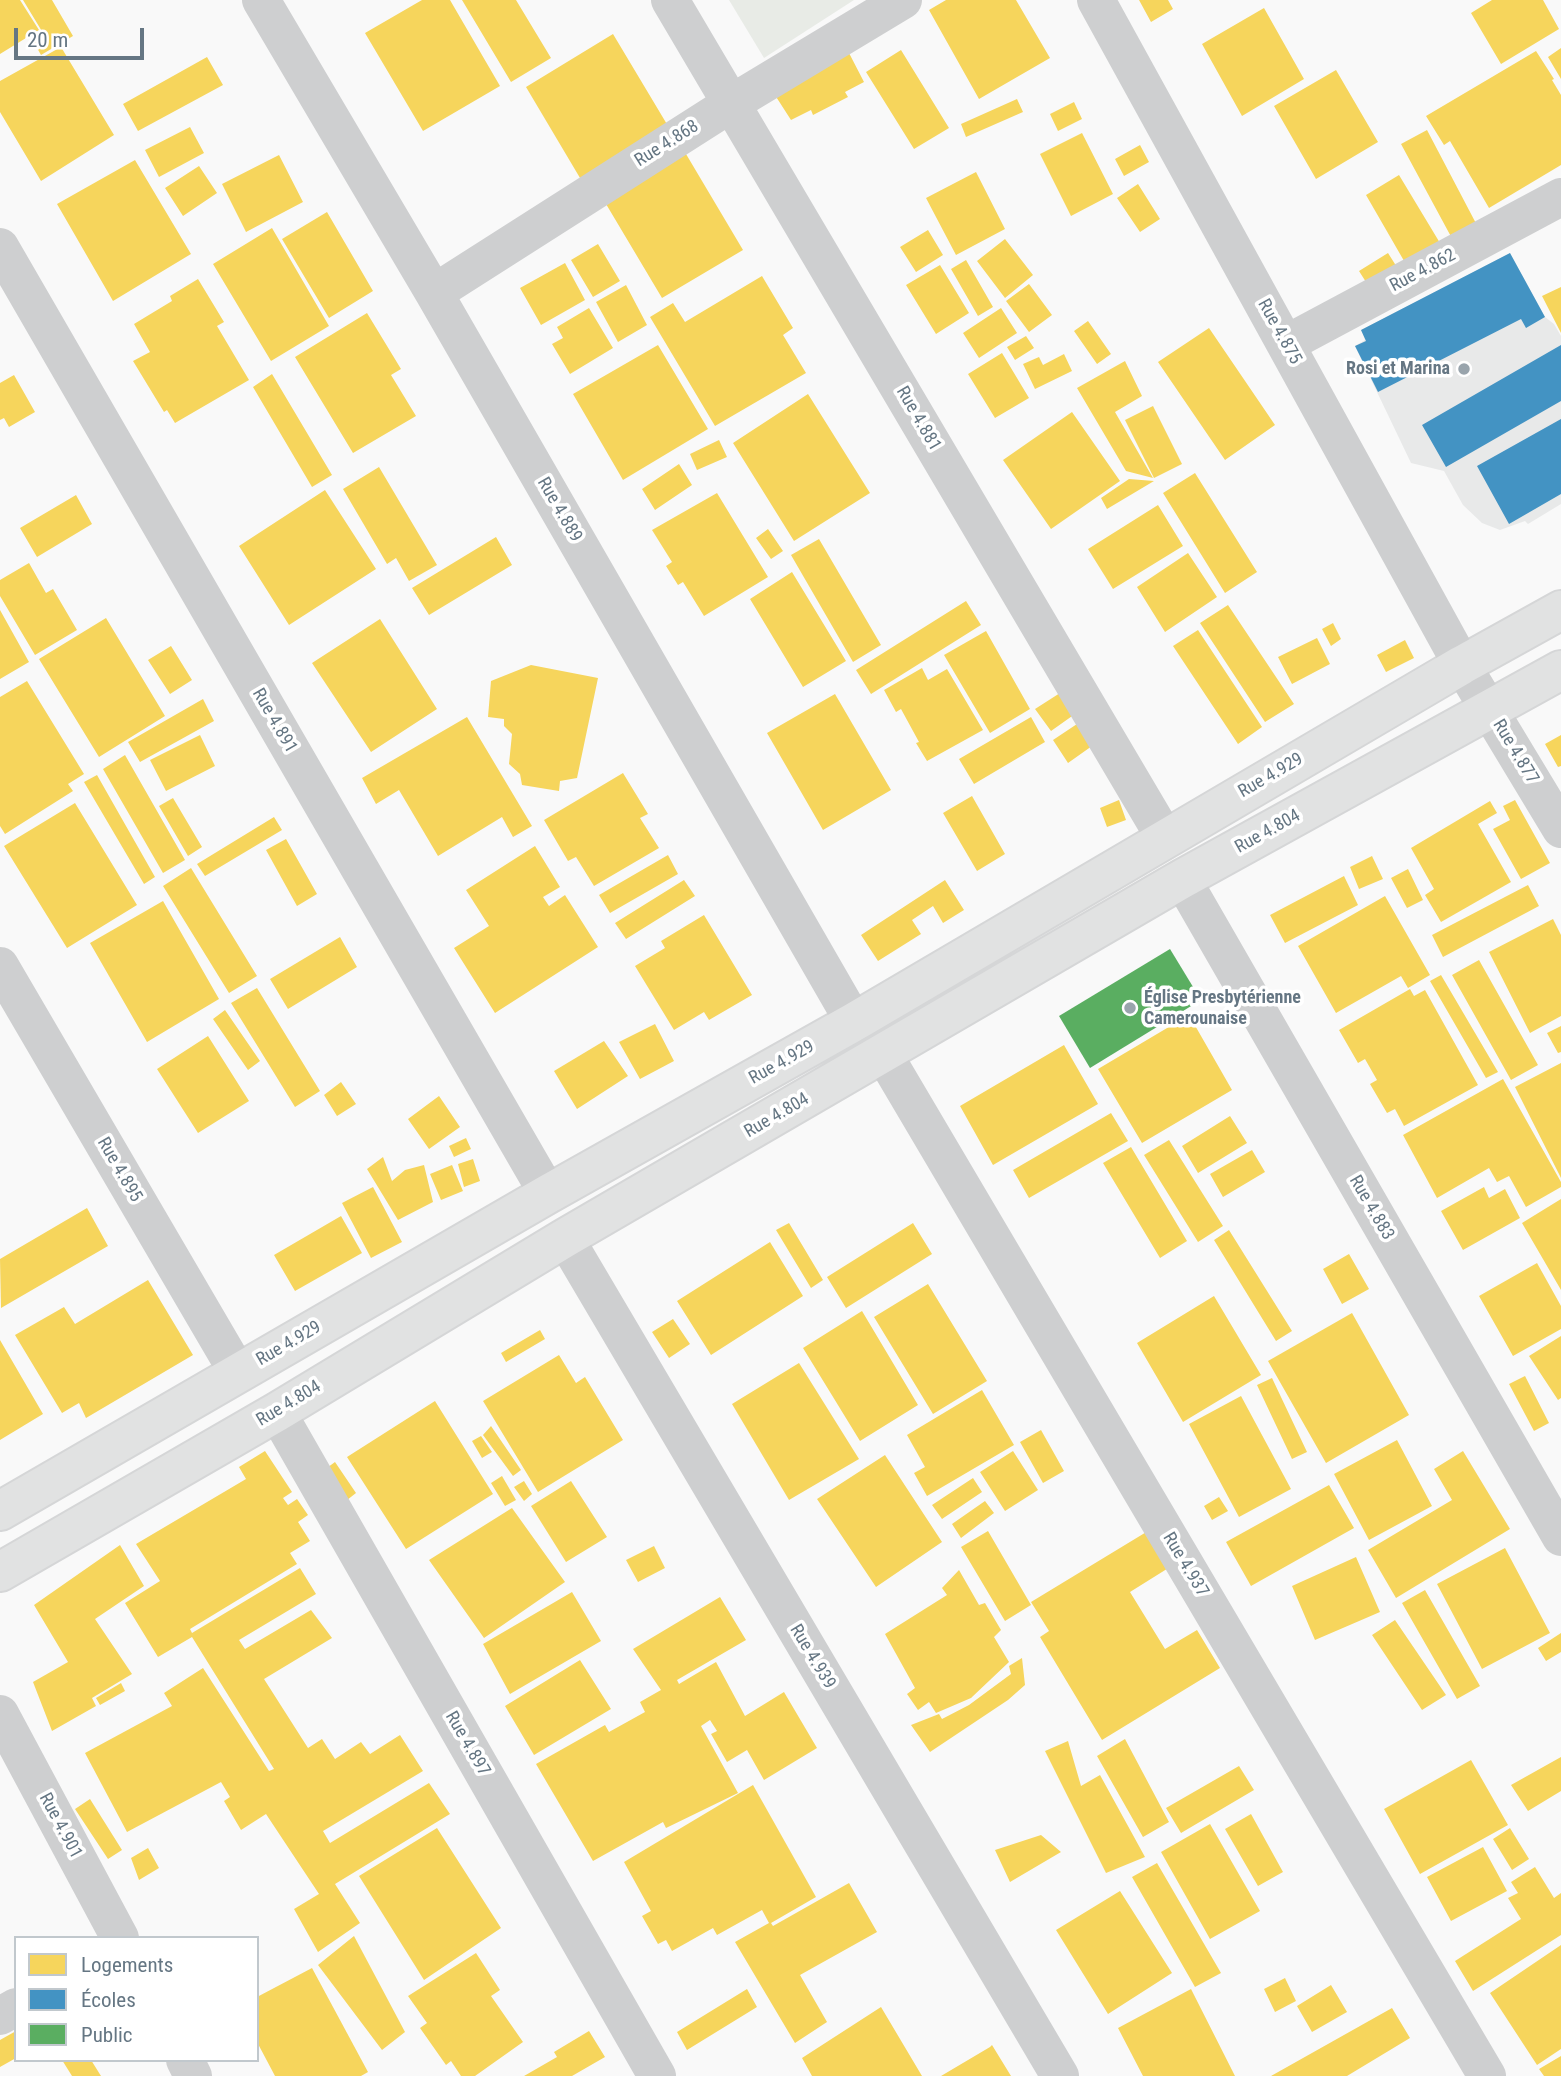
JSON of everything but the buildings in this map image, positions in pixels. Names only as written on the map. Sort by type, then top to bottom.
[{"type":"main road","name":"Rue 4.929","points":[[0,1511],[548,1194],[854,1022],[1165,838],[1561,610]]},
{"type":"main road","name":"Rue 4.804","points":[[0,1572],[277,1412],[565,1238],[884,1055],[1182,879],[1561,670]]},
{"type":"street","name":"Rue 4.889","points":[[261,0],[434,293],[854,1022]]},
{"type":"street","name":"Rue 4.881","points":[[670,0],[1165,838]]},
{"type":"street","name":"Rue 4.868","points":[[434,293],[732,103],[904,0]]},
{"type":"street","name":"Rue 4.875","points":[[1096,0],[1462,665],[1490,710]]},
{"type":"street","name":"Rue 4.862","points":[[1286,344],[1561,197]]},
{"type":"street","name":"Rue 4.891","points":[[0,247],[548,1194]]},
{"type":"street","name":"Rue 4.877","points":[[1490,710],[1561,829]]},
{"type":"street","name":"Rue 4.883","points":[[1182,879],[1561,1537]]},
{"type":"street","name":"Rue 4.895","points":[[0,966],[238,1373]]},
{"type":"street","name":"Rue 4.937","points":[[884,1055],[1487,2076]]},
{"type":"street","name":"Rue 4.939","points":[[565,1238],[1060,2076]]},
{"type":"street","name":"Rue 4.897","points":[[277,1412],[657,2076]]},
{"type":"street","name":"Rue 4.901","points":[[0,1714],[119,1936]]},
{"type":"shaded area","points":[[729,0],[854,0],[764,58]]},
{"type":"shaded area","name":"Rosi et Marina","points":[[1510,253],[1545,317],[1554,324],[1561,336],[1561,504],[1528,524],[1525,521],[1500,530],[1482,523],[1463,505],[1444,471],[1411,463],[1355,346],[1365,340],[1361,330]]},
{"type":"place","name":"Rosi et Marina","points":[[1464,369]]},
{"type":"place","name":"Église Presbytérienne Camerounaise","points":[[1130,1008]]}]
